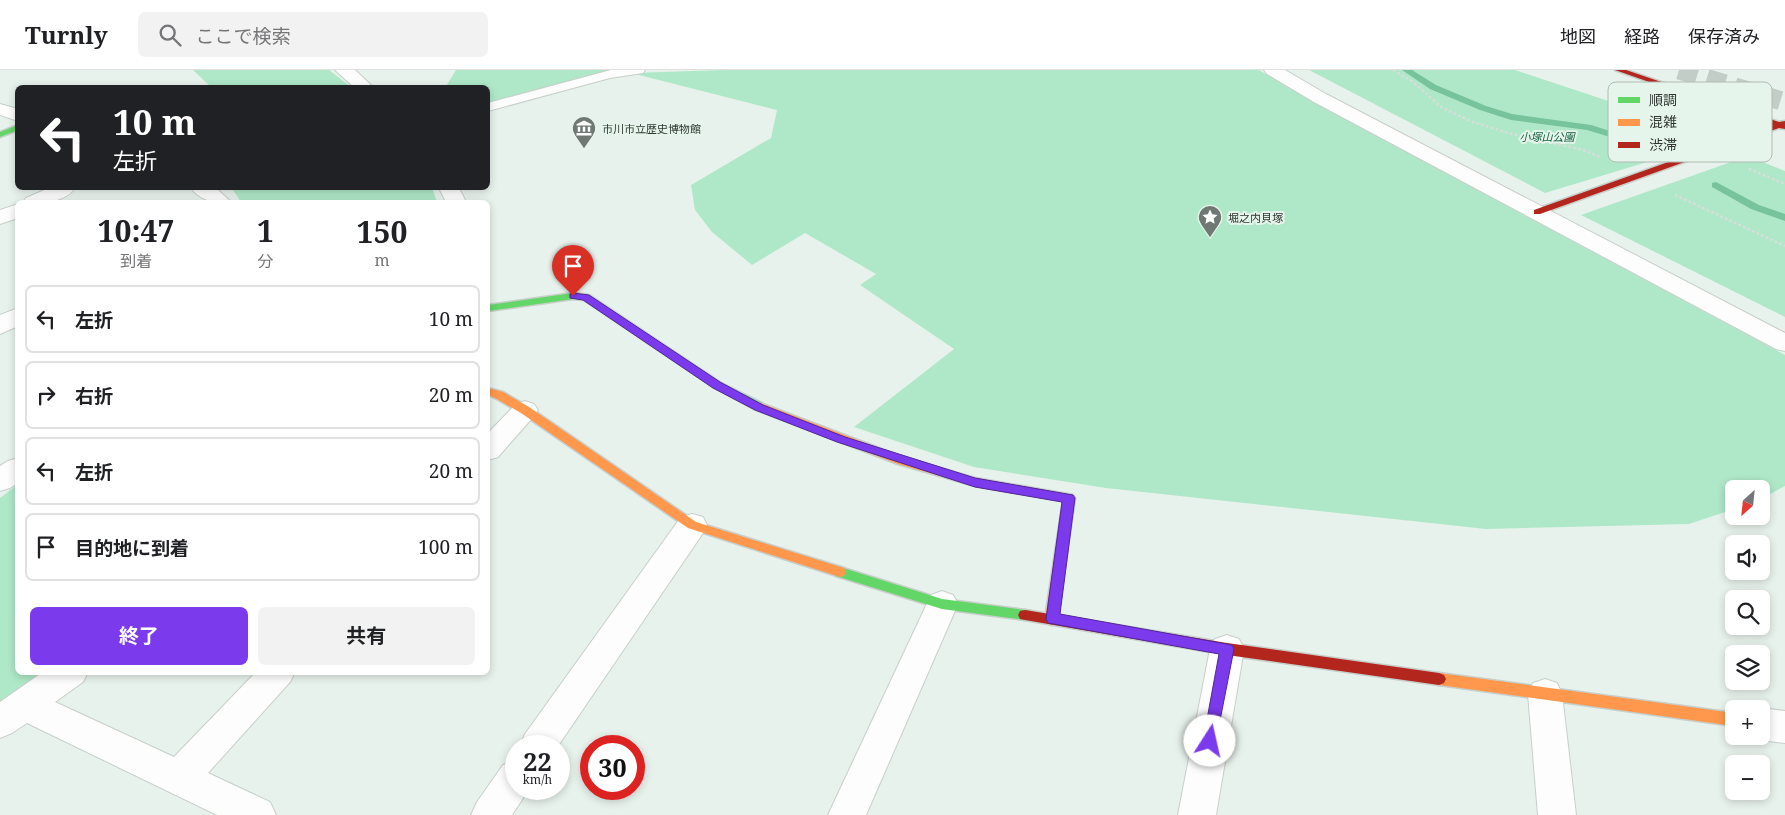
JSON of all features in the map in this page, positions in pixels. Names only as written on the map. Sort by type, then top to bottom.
[{"type":"main road","points":[[1619,70],[1655,82]]},
{"type":"main road","points":[[1772,121],[1784,125]]},
{"type":"main road","points":[[1772,129],[1784,125]]},
{"type":"main road","points":[[0,135],[15,128]]},
{"type":"main road","points":[[1538,212],[1679,162]]},
{"type":"main road","points":[[490,308],[573,296],[586,297],[717,385],[759,407],[841,440],[975,482],[1069,498],[1052,619]]},
{"type":"main road","points":[[490,393],[499,395],[525,410],[692,525],[942,604],[1052,619],[1227,649],[1725,719]]},
{"type":"street","points":[[344,70],[362,85]]},
{"type":"street","points":[[1273,70],[1320,98],[1785,343]]},
{"type":"street","points":[[0,109],[15,115]]},
{"type":"street","points":[[37,200],[60,190]]},
{"type":"street","points":[[205,190],[219,200]]},
{"type":"street","points":[[0,218],[15,211]]},
{"type":"street","points":[[0,326],[15,317]]},
{"type":"street","points":[[490,448],[525,410]]},
{"type":"street","points":[[0,481],[15,470]]},
{"type":"street","points":[[546,735],[692,525]]},
{"type":"street","points":[[847,815],[942,604]]},
{"type":"street","points":[[1197,815],[1227,649]]},
{"type":"street","points":[[13,714],[67,675]]},
{"type":"street","points":[[178,779],[275,675]]},
{"type":"street","points":[[1545,694],[1556,815]]},
{"type":"street","points":[[13,714],[178,779],[257,815]]},
{"type":"street","points":[[1770,726],[1785,728]]},
{"type":"street","points":[[490,815],[505,793]]},
{"type":"lane","points":[[490,107],[609,74],[639,70]]},
{"type":"path","points":[[1393,70],[1412,81],[1440,107],[1470,122],[1508,133],[1583,150],[1604,159]]},
{"type":"path","points":[[1668,192],[1785,246]]},
{"type":"green space","points":[[193,70],[329,70],[348,85],[209,85]]},
{"type":"green space","points":[[456,70],[612,70],[490,102],[490,85],[447,85]]},
{"type":"green space","points":[[724,70],[1259,70],[1310,100],[1785,355],[1785,486],[1770,494],[1770,480],[1725,480],[1725,512],[1689,524],[1486,529],[1106,488],[974,467],[854,427],[954,349],[860,285],[876,274],[805,233],[752,265],[712,232],[695,210],[691,185],[771,138],[777,110],[631,73]]},
{"type":"green space","name":"小塚山公園","points":[[1309,70],[1515,70],[1608,101],[1608,162],[1647,162],[1545,193]]},
{"type":"green space","points":[[1731,162],[1763,162],[1785,171],[1785,317],[1581,215]]},
{"type":"green space","points":[[233,190],[433,190],[436,200],[240,200]]},
{"type":"green space","points":[[15,487],[15,675],[44,675],[0,706],[0,498]]},
{"type":"waterway","points":[[1406,70],[1433,87],[1483,108],[1511,117],[1588,127],[1608,133]]},
{"type":"waterway","points":[[1716,185],[1755,207],[1785,218]]},
{"type":"tunnel","points":[[1679,70],[1719,82]]},
{"type":"tunnel","points":[[1772,98],[1785,102]]},
{"type":"traffic: fast","points":[[0,135],[15,128]]},
{"type":"traffic: fast","points":[[490,308],[573,296],[586,297],[717,385],[758,406]]},
{"type":"traffic: fast","points":[[840,572],[942,604],[1025,615]]},
{"type":"traffic: slow","points":[[490,393],[499,395],[525,410],[692,525],[840,572]]},
{"type":"traffic: slow","points":[[758,406],[902,461],[975,482],[1069,498],[1052,619]]},
{"type":"traffic: slow","points":[[1439,679],[1725,719]]},
{"type":"traffic: jam","points":[[1619,70],[1654,82]]},
{"type":"traffic: jam","points":[[1772,123],[1785,127]]},
{"type":"traffic: jam","points":[[1772,128],[1785,123]]},
{"type":"traffic: jam","points":[[1537,212],[1676,162]]},
{"type":"traffic: jam","points":[[1025,615],[1227,649],[1439,679]]},
{"type":"place","name":"市川市立歴史博物館","points":[[584,149]]},
{"type":"place","name":"堀之内貝塚","points":[[1210,238]]},
{"type":"route","points":[[573,296],[586,297],[717,385],[759,407],[841,440],[975,482],[1069,498],[1052,619],[1227,649],[1210,741]]}]
